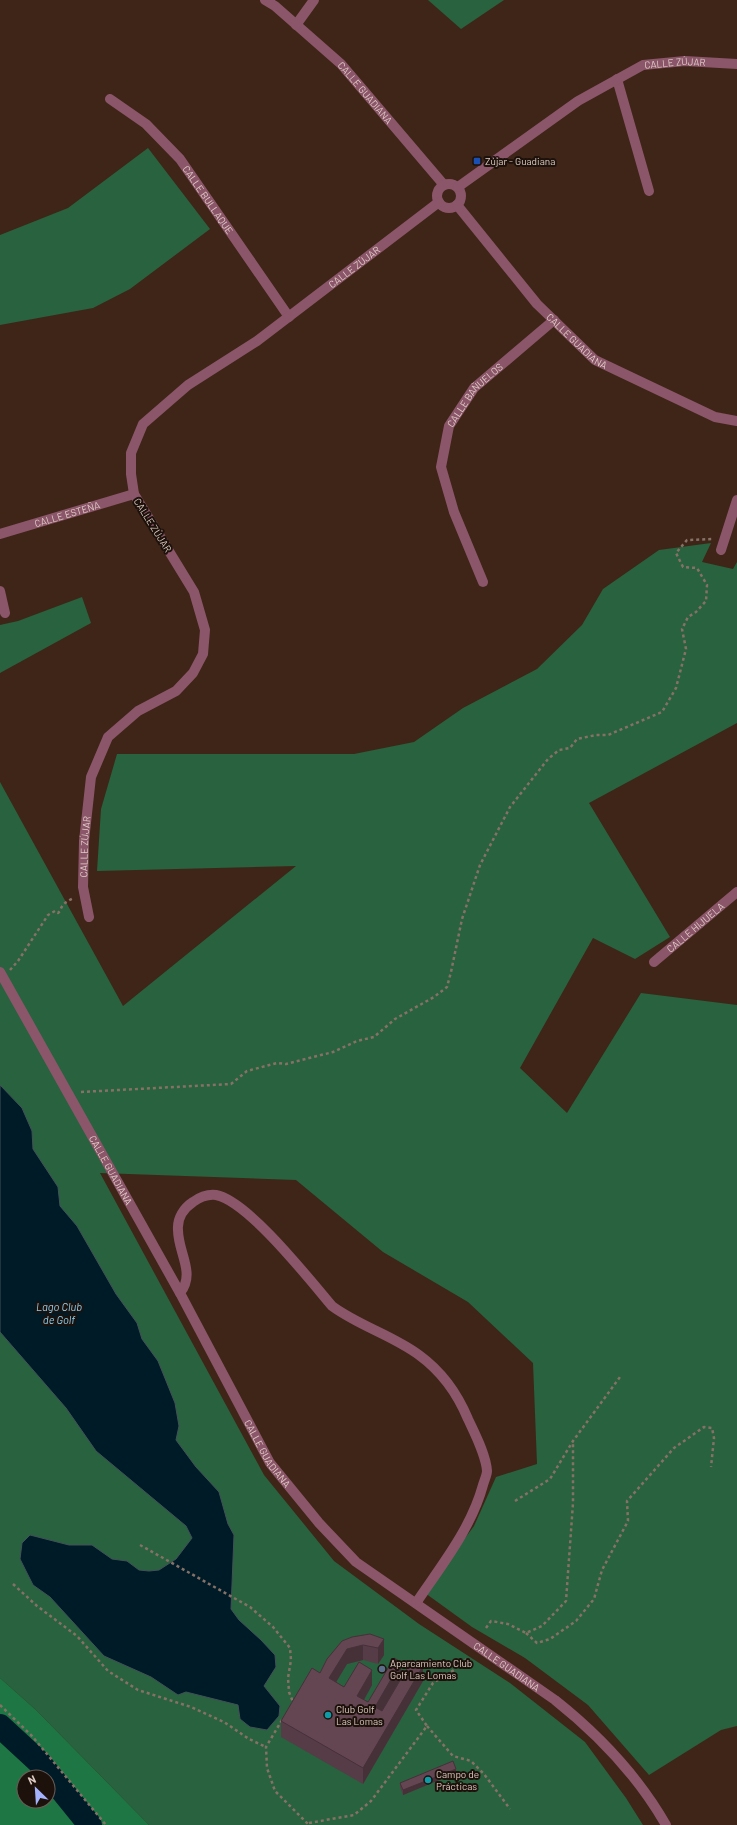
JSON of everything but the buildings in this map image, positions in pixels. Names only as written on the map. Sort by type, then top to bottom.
[{"type":"street","name":"CALLE GUADIANA","points":[[265,0],[275,6],[341,64],[444,185]]},
{"type":"street","points":[[296,25],[314,0]]},
{"type":"street","name":"CALLE ZÚJAR","points":[[458,187],[578,101],[643,65],[685,61],[737,64]]},
{"type":"street","points":[[618,79],[649,191]]},
{"type":"street","name":"CALLE BULLAQUE","points":[[110,99],[146,124],[180,159],[289,317]]},
{"type":"street","points":[[451,183],[458,187],[462,194],[462,198],[457,205],[446,208],[439,202],[437,194],[440,187],[451,183]]},
{"type":"street","name":"CALLE ZÚJAR","points":[[89,917],[83,887],[84,841],[91,777],[108,737],[138,711],[176,691],[193,673],[203,654],[205,630],[194,592],[134,494],[131,474],[131,453],[143,424],[188,385],[256,341],[289,317],[439,202]]},
{"type":"street","name":"CALLE GUADIANA","points":[[457,205],[538,304],[595,360],[714,417],[737,421]]},
{"type":"street","name":"CALLE BAÑUELOS","points":[[483,582],[454,512],[441,467],[448,426],[474,388],[554,320]]},
{"type":"street","name":"CALLE ESTEÑA","points":[[0,534],[134,494]]},
{"type":"street","points":[[721,550],[737,500]]},
{"type":"street","points":[[0,591],[5,613]]},
{"type":"street","name":"CALLE HIJUELA","points":[[654,962],[737,892]]},
{"type":"street","name":"CALLE GUADIANA","points":[[2,975],[66,1093],[180,1294],[270,1463],[319,1524],[356,1562],[555,1700],[585,1724],[617,1756],[658,1811],[666,1825]]},
{"type":"street","points":[[180,1294],[186,1285],[187,1271],[178,1229],[179,1218],[188,1205],[202,1196],[215,1195],[229,1200],[253,1218],[332,1306],[346,1316],[420,1355],[446,1381],[459,1399],[479,1442],[487,1471],[469,1524],[416,1603]]},
{"type":"path","points":[[66,1093],[232,1084],[247,1071],[277,1063],[286,1064],[333,1052],[357,1041],[374,1037],[395,1019],[434,997],[447,987],[462,919],[480,865],[510,807],[548,759],[559,750],[570,748],[577,739],[596,735],[608,735],[662,712],[676,688],[686,649],[682,629],[688,617],[696,612],[706,601],[707,584],[697,568],[683,566],[676,553],[687,540],[725,538]]},
{"type":"path","points":[[2,975],[18,961],[48,915],[55,911],[58,913],[67,901],[84,894]]},
{"type":"path","points":[[515,1501],[550,1479],[573,1441],[620,1377]]},
{"type":"path","points":[[486,1628],[491,1620],[508,1624],[526,1633],[537,1643],[550,1639],[576,1621],[594,1599],[602,1570],[628,1520],[627,1500],[674,1448],[704,1427],[712,1428],[714,1438],[711,1467]]},
{"type":"path","points":[[526,1633],[542,1626],[566,1601],[573,1503],[573,1441]]},
{"type":"path","points":[[140,1545],[250,1607],[273,1627],[290,1648],[291,1660],[288,1678],[289,1692],[293,1702],[289,1708]]},
{"type":"path","points":[[13,1584],[37,1606],[77,1636],[108,1671],[138,1690],[191,1707],[224,1722],[249,1739],[266,1747]]},
{"type":"path","points":[[467,1659],[454,1670],[433,1683],[416,1710],[427,1726],[453,1756],[471,1761],[484,1774],[510,1808]]},
{"type":"path","points":[[0,1705],[32,1736],[106,1825]]},
{"type":"path","points":[[286,1714],[266,1747],[267,1768],[275,1791],[309,1824],[354,1815],[371,1801],[427,1726]]},
{"type":"green space","points":[[428,0],[504,0],[461,29]]},
{"type":"green space","points":[[148,148],[210,229],[130,289],[93,308],[0,325],[0,235],[68,208]]},
{"type":"green space","points":[[711,543],[702,562],[733,569],[737,562],[737,723],[589,803],[670,937],[635,959],[593,938],[520,1068],[567,1113],[641,993],[737,1005],[737,1726],[721,1730],[649,1775],[588,1705],[525,1658],[472,1627],[425,1593],[474,1526],[496,1477],[537,1464],[533,1363],[468,1302],[383,1252],[296,1180],[100,1173],[264,1475],[334,1561],[419,1624],[510,1683],[585,1742],[626,1798],[643,1825],[149,1825],[36,1710],[0,1678],[0,782],[123,1006],[296,866],[97,871],[101,809],[117,754],[354,754],[414,742],[463,708],[537,669],[582,625],[603,589],[659,550]]},
{"type":"green space","points":[[82,597],[91,623],[0,673],[0,625],[18,621]]},
{"type":"green space","points":[[0,1678],[36,1710],[149,1825],[0,1825]]},
{"type":"water","name":"Lago Club de Golf","points":[[0,1085],[22,1108],[32,1131],[33,1149],[58,1187],[60,1206],[77,1226],[116,1294],[137,1323],[142,1339],[158,1361],[175,1403],[179,1426],[176,1440],[196,1467],[219,1492],[228,1524],[234,1535],[231,1609],[239,1620],[275,1655],[276,1667],[264,1686],[280,1706],[279,1716],[267,1730],[250,1727],[240,1719],[238,1705],[186,1692],[178,1695],[151,1677],[104,1656],[50,1597],[33,1585],[20,1559],[22,1543],[30,1535],[69,1545],[92,1545],[112,1559],[127,1561],[139,1570],[159,1570],[176,1559],[192,1538],[186,1526],[96,1451],[66,1408],[0,1332]]},
{"type":"waterway","points":[[0,1726],[39,1762],[90,1825]]},
{"type":"place","name":"Zújar - Guadiana","points":[[477,161]]},
{"type":"place","name":"Aparcamiento Club Golf Las Lomas","points":[[382,1669]]},
{"type":"place","name":"Club Golf Las Lomas","points":[[328,1715]]},
{"type":"place","name":"Campo de Prácticas","points":[[428,1780]]}]
